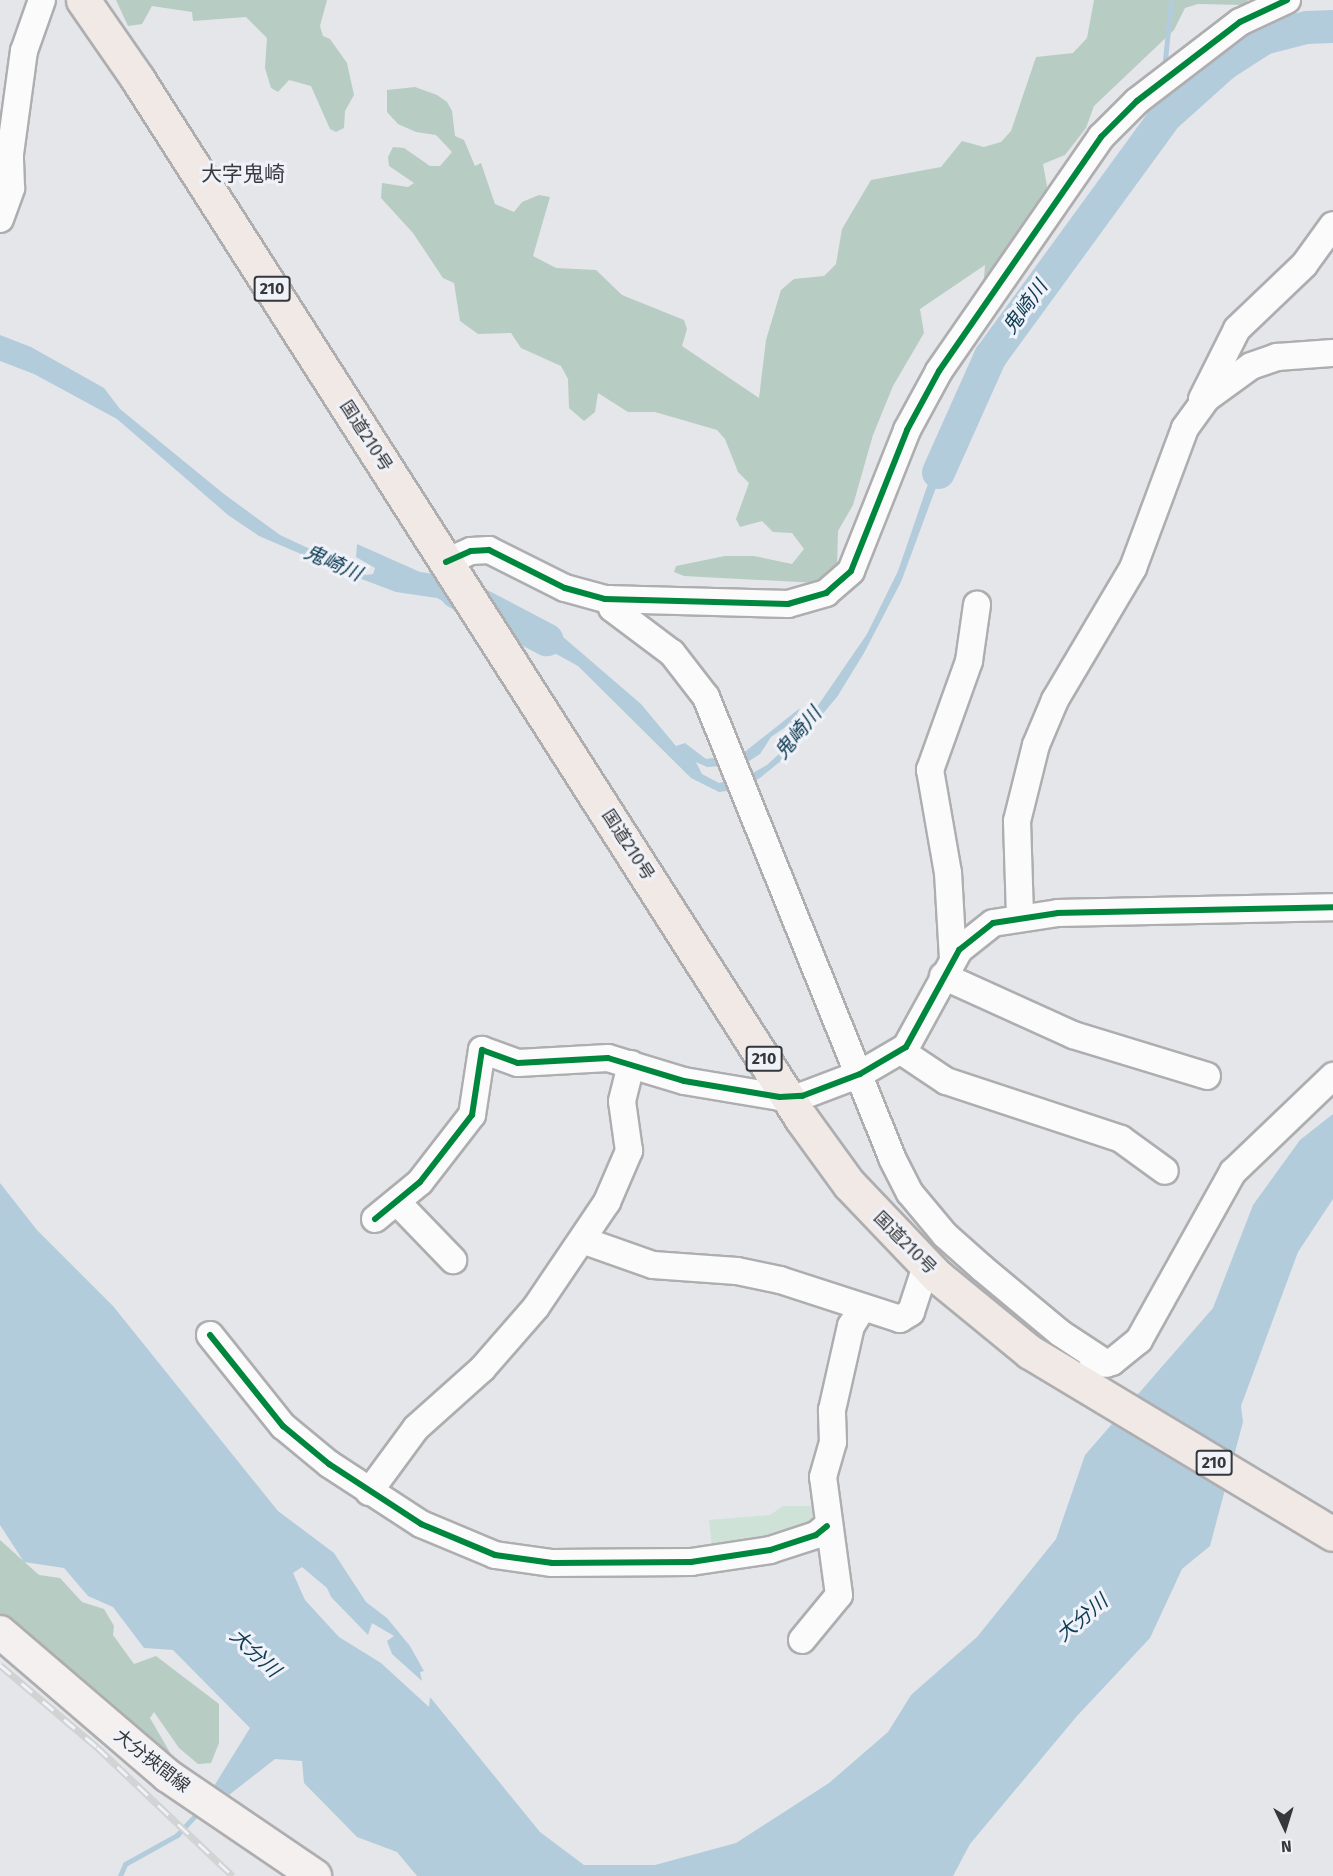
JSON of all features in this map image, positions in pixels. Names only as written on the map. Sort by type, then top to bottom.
[{"type":"highway","name":"国道210号","points":[[83,0],[149,97],[789,1098],[849,1184],[926,1266],[1011,1338],[1101,1378],[1333,1534]]},
{"type":"main road","name":"大分挾間線","points":[[0,1632],[168,1776],[315,1876]]},
{"type":"street","points":[[0,219],[11,189],[10,154],[24,51],[42,0]]},
{"type":"street","points":[[452,572],[471,551],[489,550],[565,588],[610,599],[788,604],[814,599],[835,587],[855,563],[921,400],[1096,144],[1137,101],[1240,22],[1287,0]]},
{"type":"street","points":[[1020,916],[1017,821],[1036,745],[1055,700],[1133,568],[1177,443],[1198,408],[1236,329],[1304,265],[1333,225]]},
{"type":"street","points":[[1198,408],[1232,378],[1264,360],[1333,353]]},
{"type":"street","points":[[610,599],[612,608],[672,653],[706,697],[899,1174],[925,1214],[1028,1307],[1101,1378],[1142,1337],[1241,1162],[1333,1076]]},
{"type":"street","points":[[948,967],[948,873],[930,770],[969,661],[977,604]]},
{"type":"street","points":[[375,1219],[397,1203],[432,1169],[472,1115],[482,1050],[519,1063],[601,1057],[684,1081],[789,1098],[860,1074],[901,1051],[916,1033],[948,967],[985,927],[1020,916],[1333,907]]},
{"type":"street","points":[[948,967],[1073,1035],[1207,1076]]},
{"type":"street","points":[[901,1051],[946,1081],[1121,1140],[1165,1171]]},
{"type":"street","points":[[369,1492],[416,1428],[510,1338],[582,1240],[614,1190],[629,1151],[622,1101],[631,1064]]},
{"type":"street","points":[[397,1203],[453,1260]]},
{"type":"street","points":[[582,1240],[653,1265],[763,1276],[905,1318],[926,1266]]},
{"type":"street","points":[[802,1640],[839,1595],[827,1526],[823,1477],[832,1442],[832,1410],[851,1326],[863,1307]]},
{"type":"street","points":[[210,1335],[283,1426],[369,1492],[421,1524],[471,1546],[531,1562],[637,1565],[712,1560],[777,1548],[816,1534],[827,1526]]},
{"type":"green space","points":[[116,0],[327,0],[320,26],[323,36],[330,39],[347,63],[354,95],[345,111],[344,128],[336,132],[330,129],[311,86],[289,80],[278,92],[271,88],[265,68],[267,38],[246,17],[193,21],[192,12],[152,6],[142,24],[128,26]]},
{"type":"green space","points":[[1094,0],[1248,0],[1244,5],[1198,4],[1185,8],[1174,30],[1094,106],[1086,128],[1065,155],[1043,164],[1047,186],[1042,212],[983,291],[985,265],[920,309],[924,333],[893,386],[873,435],[853,505],[838,531],[837,568],[818,583],[684,576],[674,572],[676,566],[725,556],[754,556],[792,564],[804,549],[792,533],[773,532],[762,521],[740,527],[736,519],[749,483],[738,472],[725,439],[717,430],[655,412],[628,412],[598,393],[595,412],[584,421],[569,408],[568,379],[561,366],[521,348],[511,333],[478,334],[460,321],[454,283],[443,278],[413,233],[381,198],[382,183],[408,187],[414,183],[389,166],[388,157],[393,147],[404,148],[430,166],[440,166],[452,152],[436,135],[416,132],[398,124],[387,112],[387,90],[415,87],[437,95],[447,102],[452,111],[455,136],[464,140],[475,166],[481,163],[495,204],[514,212],[522,202],[539,195],[550,197],[533,256],[556,268],[596,270],[622,295],[684,320],[687,329],[682,346],[759,398],[766,340],[781,290],[794,279],[824,276],[836,264],[842,229],[871,180],[941,167],[962,141],[984,147],[1001,142],[1011,131],[1036,57],[1073,53],[1087,38]]},
{"type":"green space","points":[[783,1506],[816,1506],[818,1525],[713,1556],[709,1520],[770,1515]]},
{"type":"green space","points":[[0,1540],[39,1575],[60,1578],[82,1602],[104,1609],[114,1626],[113,1635],[134,1664],[156,1656],[219,1704],[219,1743],[211,1763],[198,1764],[179,1748],[154,1712],[150,1718],[172,1756],[158,1771],[0,1621]]},
{"type":"water","points":[[0,335],[31,347],[104,388],[120,409],[224,494],[280,535],[366,575],[373,574],[375,568],[356,557],[357,544],[420,572],[441,575],[463,612],[437,598],[396,592],[348,574],[331,562],[315,560],[259,536],[228,515],[117,419],[34,374],[0,361]]},
{"type":"water","points":[[954,425],[956,441],[947,470],[941,474],[901,582],[864,653],[837,697],[787,756],[760,778],[735,790],[719,792],[691,778],[578,666],[518,633],[497,600],[519,607],[545,629],[562,636],[641,704],[676,746],[685,743],[706,759],[742,754],[800,708],[793,722],[771,737],[760,754],[743,765],[707,767],[696,762],[702,774],[719,783],[745,777],[767,765],[795,739],[867,634],[898,571],[931,475]]},
{"type":"water","name":"大分川","points":[[1333,1114],[1333,1199],[1298,1252],[1241,1406],[1243,1422],[1210,1546],[1182,1569],[1150,1638],[1077,1716],[970,1844],[953,1876],[417,1876],[397,1852],[357,1837],[304,1783],[302,1761],[275,1759],[229,1795],[214,1786],[250,1728],[173,1650],[144,1648],[113,1607],[88,1596],[64,1568],[24,1562],[0,1525],[0,1183],[37,1230],[113,1306],[278,1511],[334,1553],[366,1602],[387,1618],[410,1646],[424,1671],[420,1672],[422,1681],[392,1654],[387,1641],[394,1636],[372,1623],[368,1635],[331,1597],[327,1588],[302,1567],[293,1573],[305,1600],[339,1637],[381,1663],[429,1707],[430,1697],[540,1832],[584,1865],[655,1865],[736,1843],[829,1783],[888,1732],[911,1695],[977,1637],[1056,1539],[1085,1455],[1213,1308],[1253,1205],[1300,1140]]},
{"type":"waterway","points":[[1164,70],[1171,0]]},
{"type":"waterway","name":"鬼崎川","points":[[938,472],[990,356],[1165,116],[1223,64],[1263,38],[1306,27],[1333,26]]},
{"type":"waterway","points":[[1165,91],[1165,116]]},
{"type":"waterway","name":"鬼崎川","points":[[456,592],[546,639]]},
{"type":"waterway","points":[[120,1876],[125,1864],[177,1835],[200,1810]]},
{"type":"railway","points":[[0,1665],[97,1747],[233,1876]]},
{"type":"cycle path","points":[[446,562],[471,551],[489,550],[565,588],[605,599],[788,604],[826,593],[851,571],[907,430],[939,371],[1101,137],[1137,101],[1240,22],[1287,0]]},
{"type":"cycle path","points":[[375,1219],[420,1182],[472,1115],[482,1050],[518,1063],[608,1058],[684,1081],[780,1097],[802,1096],[860,1074],[906,1047],[959,950],[993,923],[1058,913],[1333,907]]},
{"type":"cycle path","points":[[210,1335],[283,1426],[329,1464],[421,1524],[495,1555],[552,1563],[691,1562],[770,1550],[816,1535],[827,1526]]},
{"type":"district","name":"大字鬼崎","points":[[243,174]]}]
